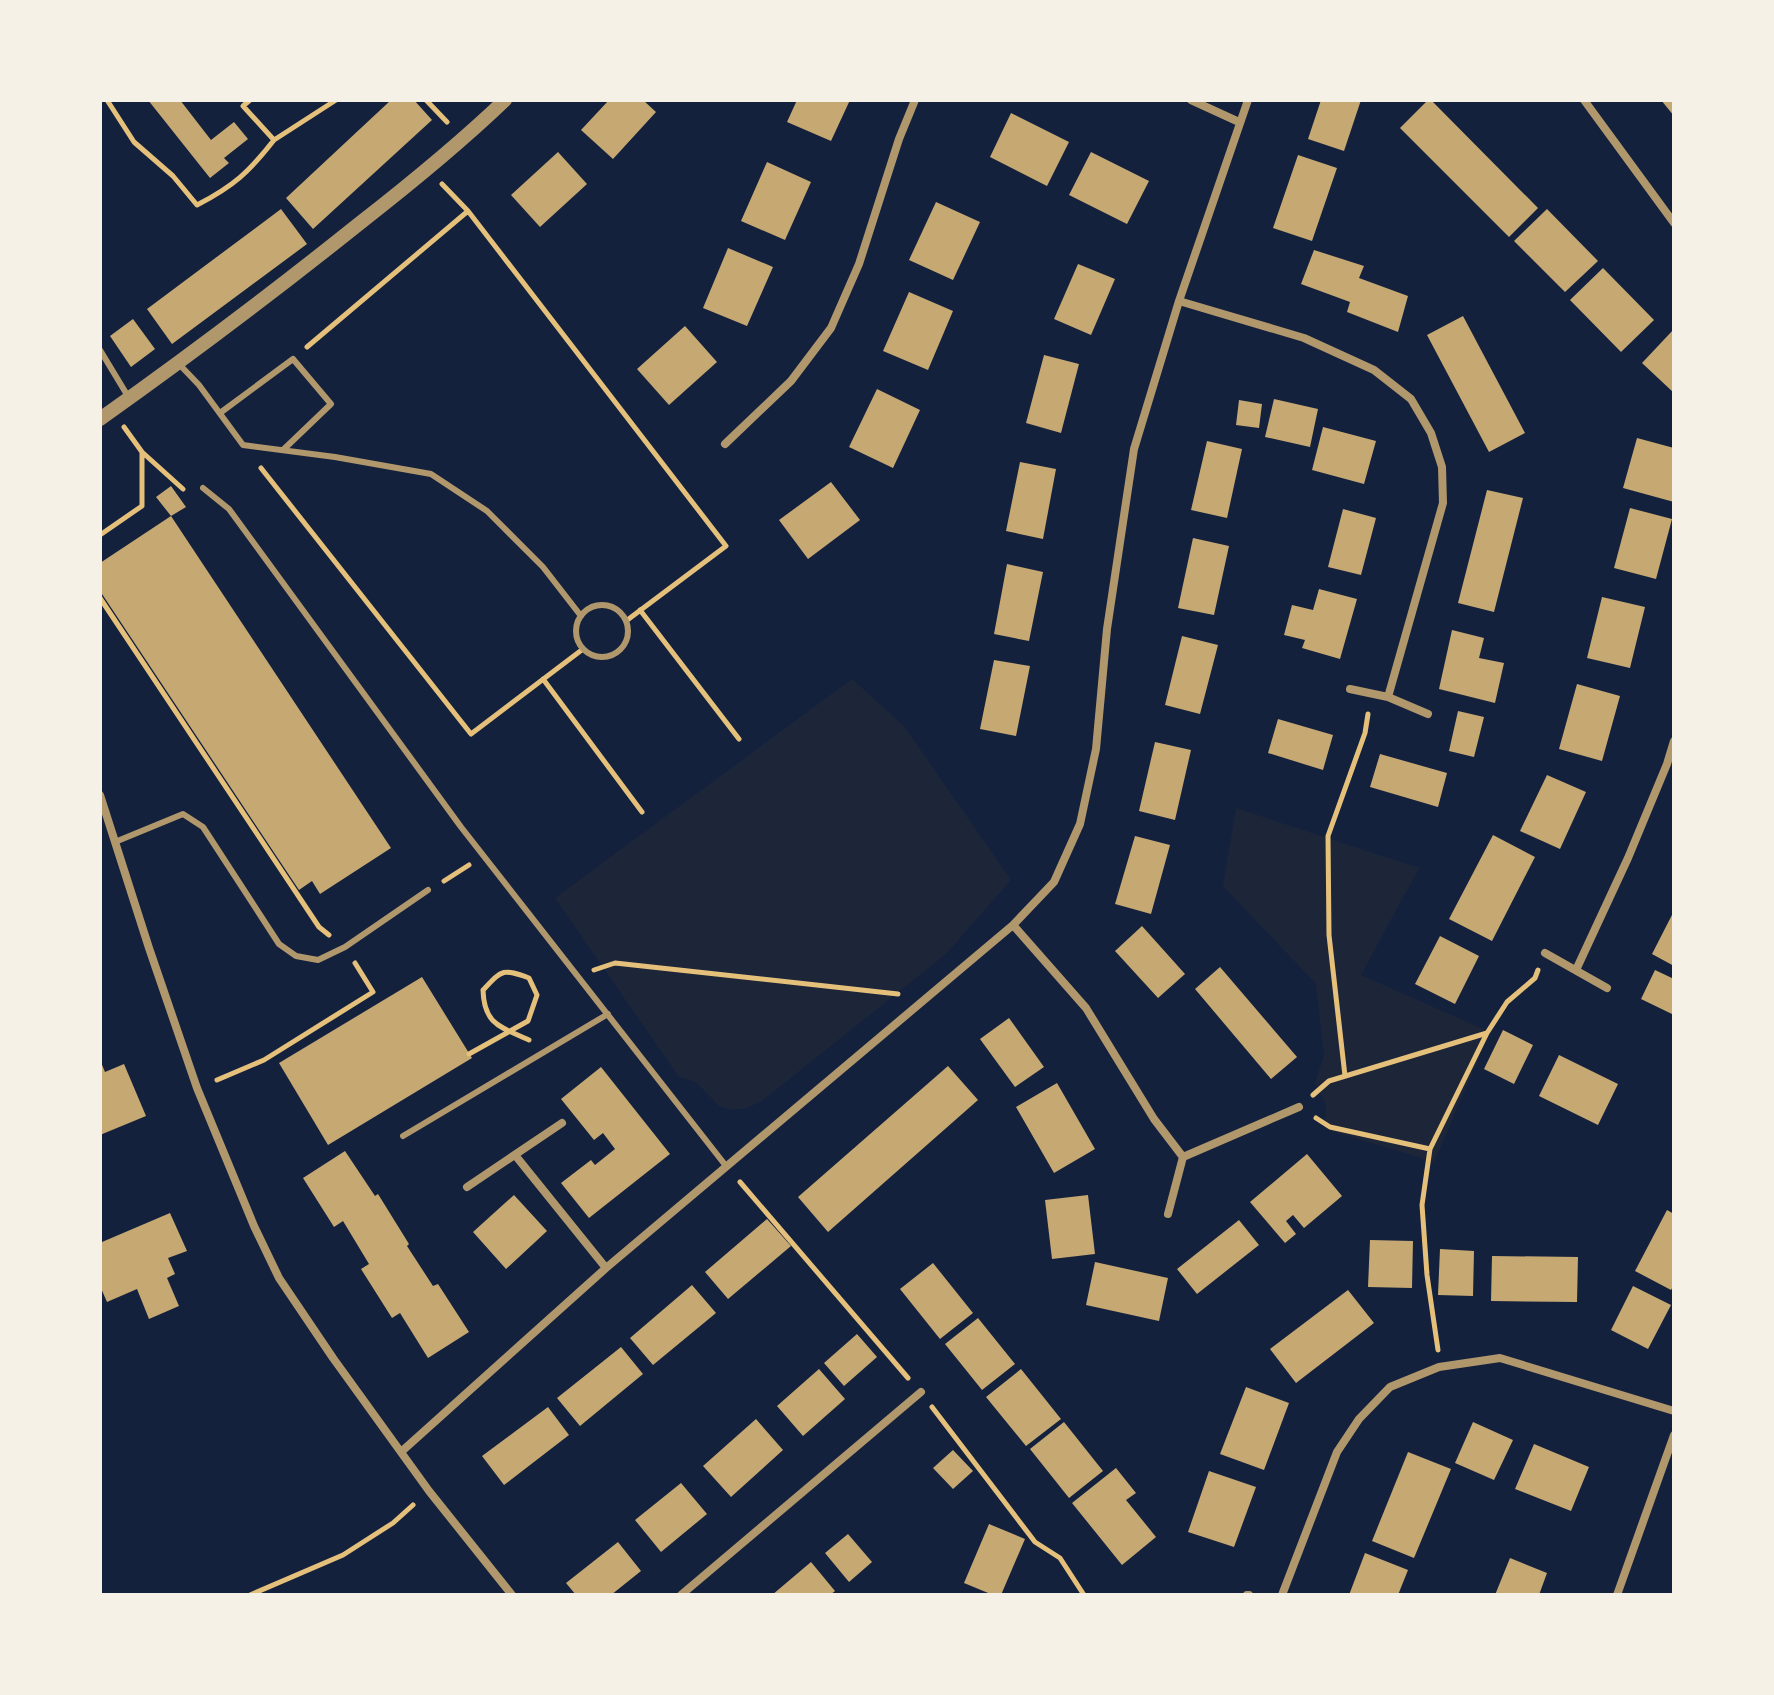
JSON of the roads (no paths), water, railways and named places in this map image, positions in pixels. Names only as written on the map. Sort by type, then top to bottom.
[{"type":"street","points":[[725,444],[791,381],[831,328],[859,264],[899,139],[915,100]]},
{"type":"street","points":[[1191,100],[1239,122]]},
{"type":"street","points":[[401,1452],[606,1268],[1013,925],[1054,882],[1080,824],[1096,749],[1107,629],[1134,449],[1179,301],[1248,100]]},
{"type":"street","points":[[1584,100],[1674,223]]},
{"type":"street","points":[[106,415],[306,266],[428,169],[502,101]]},
{"type":"street","points":[[1179,301],[1304,338],[1374,370],[1411,399],[1431,433],[1442,467],[1443,503],[1388,697]]},
{"type":"street","points":[[1350,689],[1388,697],[1428,714]]},
{"type":"street","points":[[1576,970],[1634,845],[1674,741]]},
{"type":"street","points":[[100,795],[197,1088],[279,1278],[429,1491],[512,1595]]},
{"type":"street","points":[[1013,925],[1086,1008],[1154,1119],[1183,1157]]},
{"type":"street","points":[[1545,953],[1607,988]]},
{"type":"street","points":[[1183,1157],[1299,1107]]},
{"type":"street","points":[[467,1187],[562,1123]]},
{"type":"street","points":[[515,1155],[606,1268]]},
{"type":"street","points":[[1168,1214],[1183,1157]]},
{"type":"street","points":[[1282,1595],[1337,1452],[1359,1419],[1390,1387],[1439,1367],[1500,1358],[1674,1411]]},
{"type":"street","points":[[681,1595],[921,1392]]},
{"type":"street","points":[[1617,1595],[1674,1435]]},
{"type":"lane","points":[[100,350],[129,398]]},
{"type":"lane","points":[[220,413],[293,359],[331,404],[283,450]]},
{"type":"lane","points":[[178,363],[199,385],[243,445],[431,474],[487,511],[543,567],[581,616]]},
{"type":"lane","points":[[203,488],[229,509],[483,855],[726,1166]]},
{"type":"lane","points":[[605,605],[618,610],[626,621],[628,635],[622,648],[610,656],[596,656],[583,649],[577,638],[581,616],[592,607],[605,605]]},
{"type":"lane","points":[[115,842],[183,814],[203,827],[279,944],[296,956],[318,960],[345,947],[428,890]]},
{"type":"lane","points":[[403,1136],[608,1014]]}]
